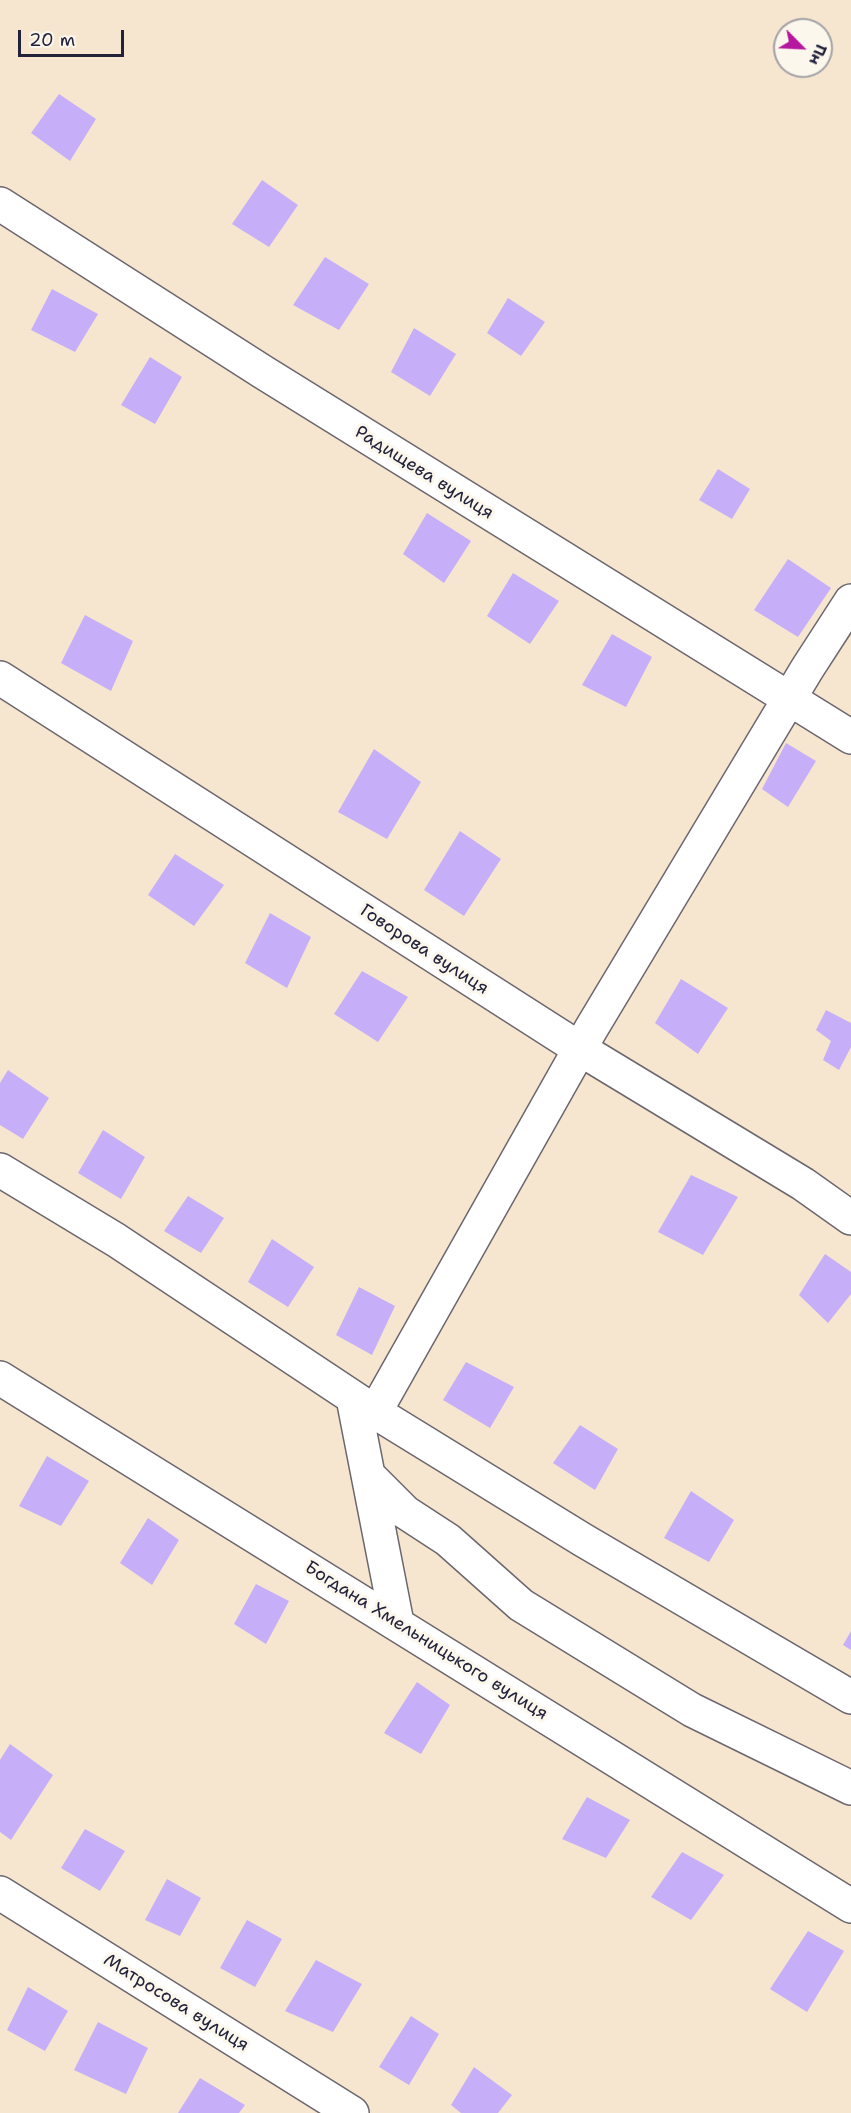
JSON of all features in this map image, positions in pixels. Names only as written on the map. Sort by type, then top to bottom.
[{"type":"street","name":"Радищева вулиця","points":[[0,204],[263,372],[851,737]]},
{"type":"street","points":[[397,1623],[368,1475],[364,1405],[580,1049],[788,699],[851,601]]},
{"type":"street","name":"Говорова вулиця","points":[[0,678],[580,1049],[802,1184],[851,1218]]},
{"type":"street","points":[[0,1170],[116,1240],[364,1405],[573,1534],[851,1697]]},
{"type":"street","name":"Богдана Хмельницького вулиця","points":[[0,1378],[851,1906]]},
{"type":"street","points":[[368,1475],[405,1512],[448,1540],[522,1605],[692,1710],[851,1788]]},
{"type":"street","name":"Матросова вулиця","points":[[0,1893],[352,2113]]},
{"type":"building","points":[[59,94],[96,119],[70,161],[31,133]]},
{"type":"building","points":[[262,180],[298,205],[269,247],[232,224]]},
{"type":"building","points":[[325,257],[369,284],[339,330],[293,305]]},
{"type":"building","points":[[52,289],[98,314],[75,352],[31,330]]},
{"type":"building","points":[[508,298],[545,322],[521,356],[487,333]]},
{"type":"building","points":[[414,328],[456,354],[430,396],[391,372]]},
{"type":"building","points":[[150,357],[182,377],[155,424],[121,405]]},
{"type":"building","points":[[718,469],[750,489],[732,519],[699,500]]},
{"type":"building","points":[[427,513],[471,541],[444,583],[403,554]]},
{"type":"building","points":[[788,559],[831,588],[798,637],[754,610]]},
{"type":"building","points":[[513,573],[559,601],[530,644],[487,616]]},
{"type":"building","points":[[85,615],[133,641],[111,691],[61,663]]},
{"type":"building","points":[[612,634],[652,657],[626,707],[582,685]]},
{"type":"building","points":[[786,743],[816,761],[788,807],[762,789]]},
{"type":"building","points":[[374,749],[421,782],[387,839],[338,812]]},
{"type":"building","points":[[460,831],[501,859],[464,916],[424,890]]},
{"type":"building","points":[[175,854],[224,885],[194,926],[148,895]]},
{"type":"building","points":[[270,913],[311,937],[287,988],[245,963]]},
{"type":"building","points":[[362,971],[408,997],[378,1042],[334,1014]]},
{"type":"building","points":[[681,979],[728,1008],[698,1054],[655,1023]]},
{"type":"building","points":[[826,1010],[851,1023],[851,1047],[839,1070],[823,1060],[831,1041],[816,1030]]},
{"type":"building","points":[[8,1070],[49,1098],[23,1139],[0,1125],[0,1083]]},
{"type":"building","points":[[103,1130],[145,1157],[121,1199],[78,1173]]},
{"type":"building","points":[[691,1175],[738,1197],[703,1255],[658,1232]]},
{"type":"building","points":[[188,1196],[224,1218],[201,1253],[164,1231]]},
{"type":"building","points":[[272,1239],[314,1267],[288,1307],[248,1282]]},
{"type":"building","points":[[825,1254],[851,1272],[851,1294],[828,1323],[799,1295]]},
{"type":"building","points":[[359,1287],[395,1306],[372,1355],[336,1335]]},
{"type":"building","points":[[466,1362],[514,1387],[490,1428],[443,1400]]},
{"type":"building","points":[[580,1425],[618,1449],[595,1490],[553,1463]]},
{"type":"building","points":[[47,1456],[89,1481],[61,1526],[19,1506]]},
{"type":"building","points":[[691,1491],[734,1520],[709,1562],[664,1538]]},
{"type":"building","points":[[148,1518],[179,1540],[152,1585],[120,1563]]},
{"type":"building","points":[[256,1584],[289,1601],[266,1644],[234,1624]]},
{"type":"building","points":[[851,1631],[851,1650],[843,1645]]},
{"type":"building","points":[[417,1682],[450,1705],[421,1754],[384,1733]]},
{"type":"building","points":[[10,1744],[53,1775],[11,1840],[0,1832],[0,1760]]},
{"type":"building","points":[[587,1797],[630,1820],[606,1858],[562,1839]]},
{"type":"building","points":[[85,1829],[125,1851],[100,1891],[61,1868]]},
{"type":"building","points":[[682,1852],[724,1875],[691,1920],[651,1897]]},
{"type":"building","points":[[167,1879],[201,1898],[180,1936],[145,1920]]},
{"type":"building","points":[[247,1920],[282,1939],[255,1987],[220,1968]]},
{"type":"building","points":[[808,1931],[844,1951],[807,2012],[770,1989]]},
{"type":"building","points":[[316,1960],[362,1984],[333,2032],[285,2011]]},
{"type":"building","points":[[28,1987],[68,2011],[45,2051],[7,2030]]},
{"type":"building","points":[[411,2016],[439,2034],[409,2085],[379,2067]]},
{"type":"building","points":[[98,2022],[148,2048],[126,2094],[74,2070]]},
{"type":"building","points":[[474,2067],[512,2095],[498,2113],[461,2113],[451,2105]]},
{"type":"building","points":[[200,2078],[245,2105],[239,2113],[178,2113]]}]
